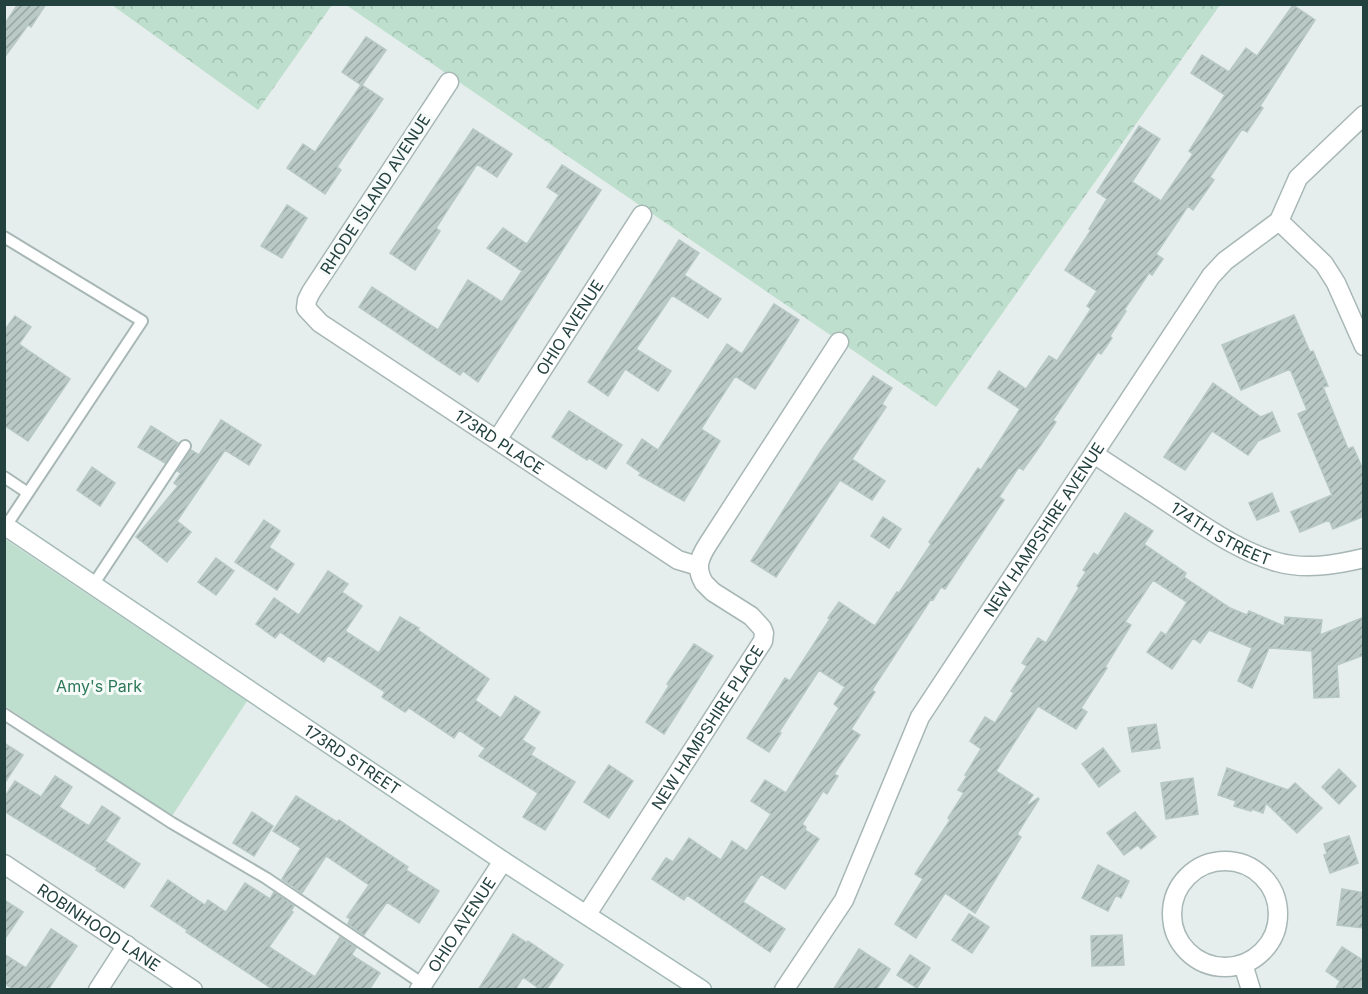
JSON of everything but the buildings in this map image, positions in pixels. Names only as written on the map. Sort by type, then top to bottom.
[{"type":"street","name":"RHODE ISLAND AVENUE","points":[[306,308],[311,292],[449,82]]},
{"type":"street","name":"NEW HAMPSHIRE AVENUE","points":[[784,990],[844,900],[920,717],[1211,276],[1225,261],[1279,221],[1298,178],[1364,115]]},
{"type":"street","name":"OHIO AVENUE","points":[[497,440],[642,215]]},
{"type":"street","points":[[1279,221],[1324,264],[1336,283],[1364,346]]},
{"type":"street","name":"173RD PLACE","points":[[306,308],[320,323],[678,560],[698,566]]},
{"type":"street","points":[[698,566],[708,544],[839,342]]},
{"type":"street","name":"174TH STREET","points":[[1094,454],[1215,534],[1251,554],[1278,562],[1307,566],[1336,564],[1364,558]]},
{"type":"street","name":"173RD STREET","points":[[5,526],[503,861],[702,990]]},
{"type":"street","name":"NEW HAMPSHIRE PLACE","points":[[587,914],[763,641],[764,633],[757,622],[704,583],[699,575],[698,566]]},
{"type":"street","name":"OHIO AVENUE","points":[[421,987],[503,861]]},
{"type":"street","points":[[1221,861],[1238,862],[1253,869],[1266,880],[1274,895],[1278,912],[1273,936],[1257,956],[1243,964],[1225,967],[1207,964],[1191,955],[1179,941],[1173,924],[1172,906],[1178,889],[1189,874],[1204,865],[1221,861]]},
{"type":"street","name":"ROBINHOOD LANE","points":[[6,868],[193,990]]},
{"type":"street","points":[[98,990],[127,945]]},
{"type":"street","points":[[1243,964],[1251,990]]},
{"type":"lane","points":[[4,237],[142,321],[5,526]]},
{"type":"lane","points":[[93,585],[185,446]]},
{"type":"lane","points":[[4,477],[28,493]]},
{"type":"lane","points":[[4,714],[172,822],[266,878],[421,987]]},
{"type":"green space","points":[[112,5],[332,5],[258,110]]},
{"type":"green space","points":[[346,5],[1220,5],[936,407]]},
{"type":"green space","name":"Amy's Park","points":[[5,539],[247,701],[172,816],[5,706]]}]
